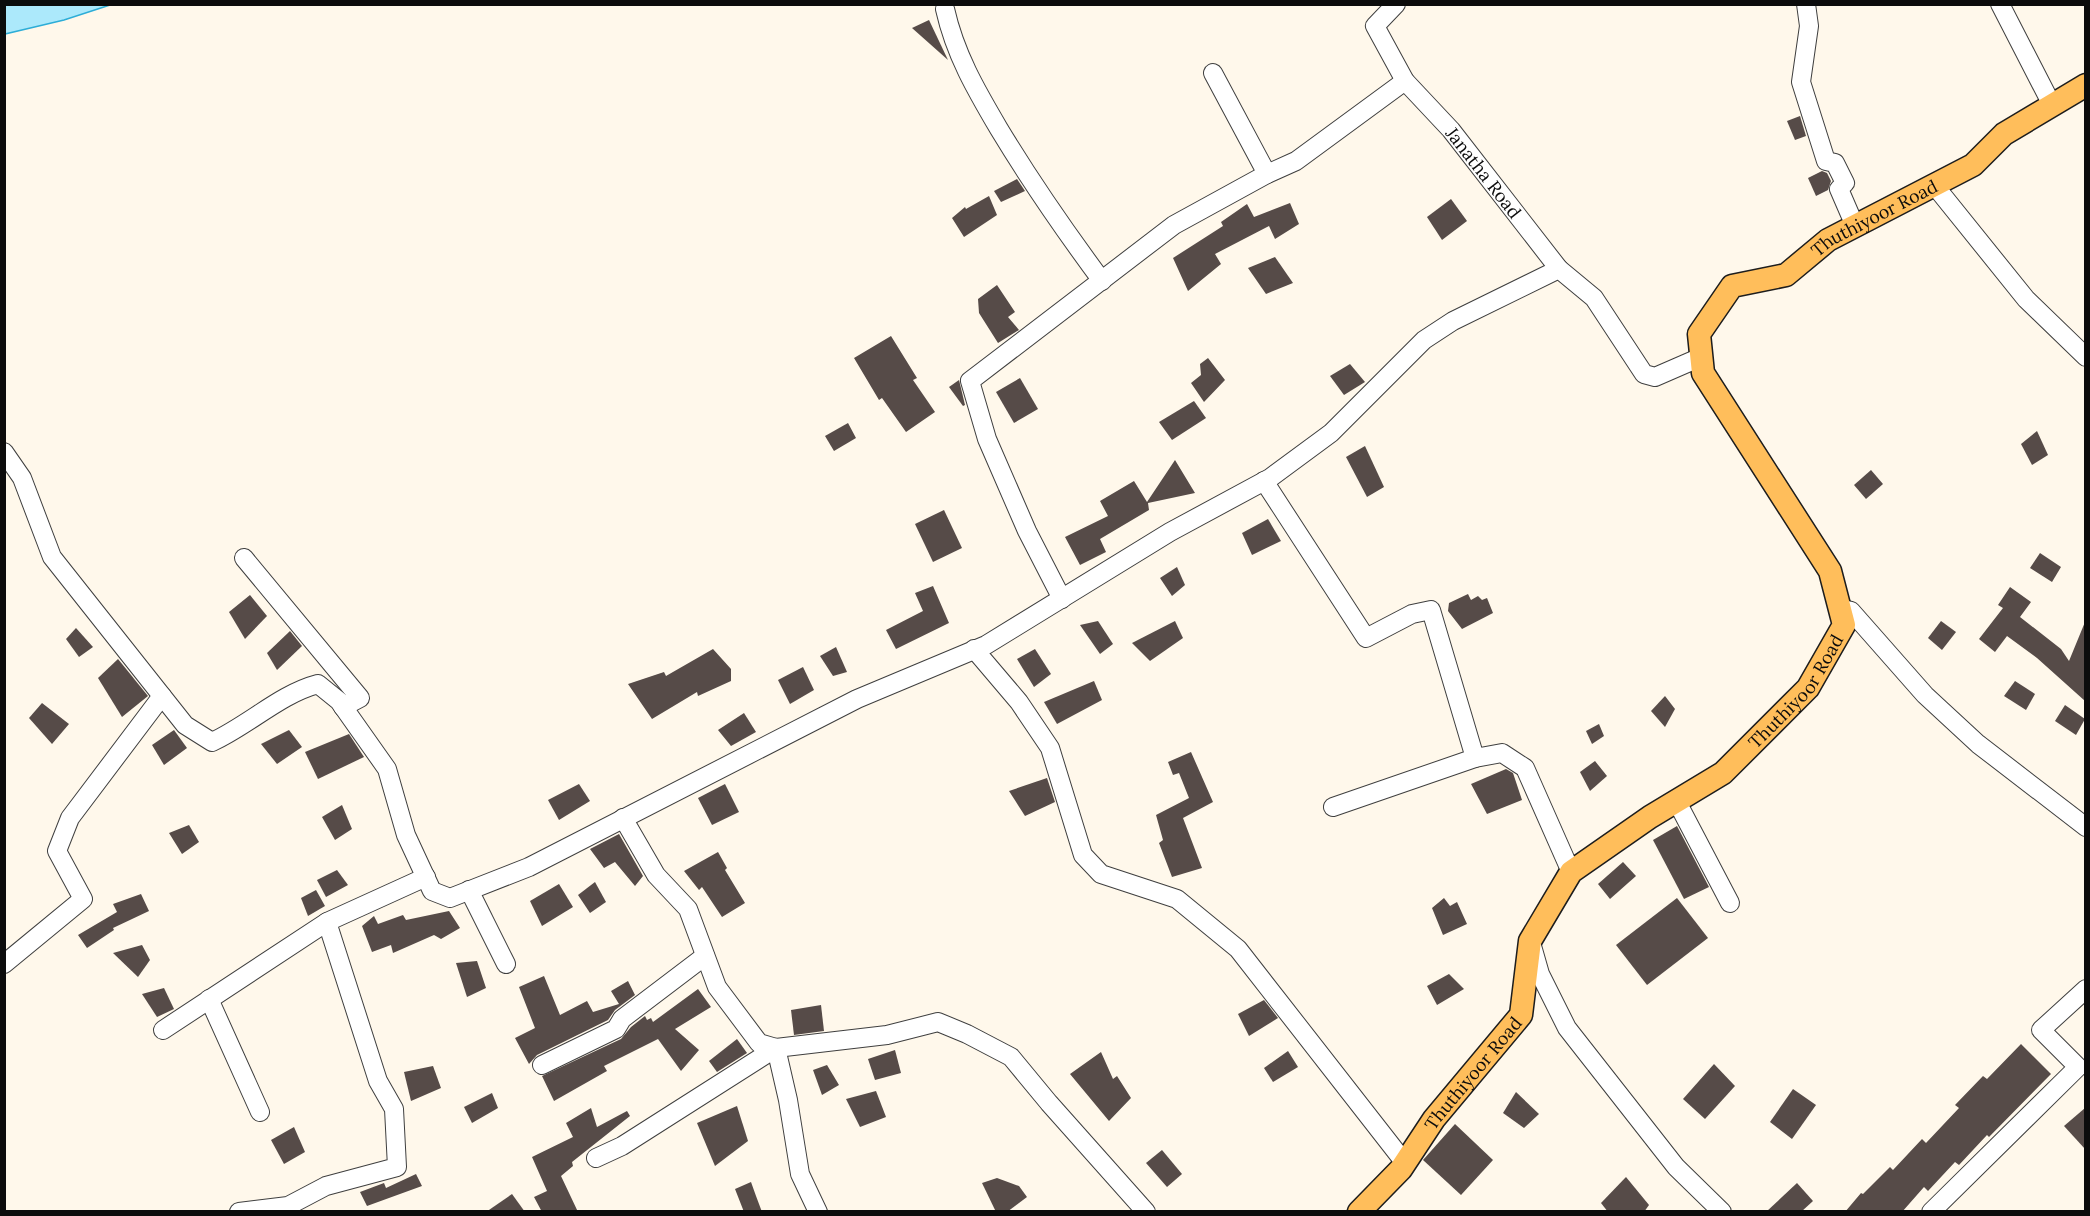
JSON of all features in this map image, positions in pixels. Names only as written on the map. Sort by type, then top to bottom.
[{"type":"main road","name":"Thuthiyoor Road","points":[[1359,1212],[1405,1163],[1434,1119],[1521,1015],[1530,941],[1572,872],[1676,800],[1723,772],[1808,688],[1844,625],[1830,571],[1703,373],[1699,334],[1732,286],[1786,275],[1827,240],[1973,165],[2004,134],[2085,85]]},
{"type":"street","name":"Janatha Road","points":[[1396,4],[1375,26],[1405,81],[1451,130],[1559,269],[1594,298],[1644,374],[1655,377],[1701,357]]},
{"type":"street","points":[[1806,4],[1809,26],[1801,82],[1826,161],[1835,163],[1845,183],[1839,189],[1855,226]]},
{"type":"street","points":[[2000,4],[2052,105]]},
{"type":"street","points":[[945,9],[952,41],[967,75],[1039,195],[1101,281]]},
{"type":"street","points":[[1213,73],[1267,174]]},
{"type":"street","points":[[1062,599],[1027,531],[987,439],[970,381],[1174,225],[1267,174],[1296,161],[1405,81]]},
{"type":"street","points":[[1935,186],[2026,299],[2085,357]]},
{"type":"street","points":[[4,452],[22,478],[52,557],[185,725],[212,742],[237,730],[299,689],[318,684],[343,707],[387,769],[406,835],[432,891],[450,898],[529,867],[857,699],[974,649],[1062,599],[1170,532],[1264,481],[1331,433],[1424,340],[1454,321],[1559,269]]},
{"type":"street","points":[[1264,481],[1366,638],[1412,614],[1431,610],[1476,758]]},
{"type":"street","points":[[244,558],[360,698],[343,707]]},
{"type":"street","points":[[1839,608],[1851,611],[1925,695],[1978,744],[2085,827]]},
{"type":"street","points":[[974,649],[1018,702],[1050,748],[1083,855],[1101,874],[1177,899],[1238,949],[1405,1163]]},
{"type":"street","points":[[4,963],[83,899],[57,851],[70,818],[162,696]]},
{"type":"street","points":[[1333,807],[1476,758],[1502,753],[1525,768],[1572,872]]},
{"type":"street","points":[[1676,800],[1730,903]]},
{"type":"street","points":[[623,818],[656,875],[688,909],[717,987],[759,1043],[776,1048],[887,1035],[938,1022],[967,1034],[1011,1057],[1146,1212]]},
{"type":"street","points":[[163,1030],[327,922],[426,877]]},
{"type":"street","points":[[469,890],[486,942],[506,964]]},
{"type":"street","points":[[239,1212],[288,1206],[326,1186],[397,1167],[394,1109],[378,1082],[327,922]]},
{"type":"street","points":[[1530,941],[1540,974],[1567,1028],[1676,1167],[1722,1212]]},
{"type":"street","points":[[542,1065],[616,1029],[622,1019],[705,956]]},
{"type":"street","points":[[1931,1212],[2078,1067],[2041,1030],[2085,989]]},
{"type":"street","points":[[209,999],[260,1113]]},
{"type":"street","points":[[596,1158],[622,1146],[776,1048]]},
{"type":"street","points":[[776,1048],[789,1100],[800,1174],[818,1212]]},
{"type":"water","points":[[4,5],[110,5],[64,20],[5,34]]},
{"type":"building","points":[[929,20],[948,60],[912,28]]},
{"type":"building","points":[[1800,116],[1806,136],[1795,140],[1787,121]]},
{"type":"building","points":[[1822,171],[1827,173],[1831,181],[1828,190],[1816,196],[1808,178]]},
{"type":"building","points":[[1017,179],[1025,191],[1001,202],[994,191]]},
{"type":"building","points":[[989,196],[997,215],[964,237],[952,218],[965,207],[966,209]]},
{"type":"building","points":[[1451,199],[1467,221],[1442,240],[1427,217]]},
{"type":"building","points":[[1290,203],[1299,224],[1275,239],[1269,226],[1215,254],[1221,264],[1188,291],[1173,258],[1223,226],[1221,222],[1247,204],[1254,217]]},
{"type":"building","points":[[1275,257],[1293,283],[1266,294],[1248,268]]},
{"type":"building","points":[[997,285],[1015,312],[1008,317],[1019,330],[998,343],[979,313],[978,299]]},
{"type":"building","points":[[891,336],[917,378],[913,380],[935,412],[906,432],[882,398],[879,400],[854,358]]},
{"type":"building","points":[[1208,358],[1225,380],[1204,402],[1191,383],[1201,375],[1200,364]]},
{"type":"building","points":[[1350,364],[1365,382],[1344,395],[1330,376]]},
{"type":"building","points":[[1020,378],[1038,409],[1014,423],[996,392]]},
{"type":"building","points":[[959,380],[965,405],[963,406],[949,387]]},
{"type":"building","points":[[1194,401],[1206,418],[1172,440],[1159,422]]},
{"type":"building","points":[[848,423],[856,438],[834,451],[825,436]]},
{"type":"building","points":[[2037,431],[2048,455],[2032,465],[2021,444]]},
{"type":"building","points":[[1365,446],[1384,487],[1367,497],[1346,457]]},
{"type":"building","points":[[1175,460],[1195,493],[1148,503],[1149,510],[1100,539],[1106,552],[1080,565],[1065,537],[1108,516],[1100,501],[1134,481],[1147,502]]},
{"type":"building","points":[[1871,470],[1883,484],[1866,499],[1854,485]]},
{"type":"building","points":[[944,510],[962,548],[933,562],[915,524]]},
{"type":"building","points":[[1268,519],[1281,541],[1252,555],[1242,533]]},
{"type":"building","points":[[2040,553],[2061,567],[2052,582],[2030,568]]},
{"type":"building","points":[[1177,567],[1185,585],[1172,596],[1160,578]]},
{"type":"building","points":[[933,586],[949,623],[896,649],[886,630],[923,611],[915,593]]},
{"type":"building","points":[[2010,587],[2031,602],[2020,617],[2061,649],[2069,661],[2085,622],[2085,701],[2037,658],[2007,636],[1995,652],[1979,639],[2003,608],[1998,605]]},
{"type":"building","points":[[1468,594],[1471,600],[1478,596],[1482,600],[1487,598],[1493,613],[1462,629],[1448,611],[1449,603]]},
{"type":"building","points":[[250,595],[267,616],[245,639],[229,612]]},
{"type":"building","points":[[1098,621],[1113,644],[1100,654],[1080,625]]},
{"type":"building","points":[[1175,621],[1183,638],[1150,661],[1132,643]]},
{"type":"building","points":[[1941,621],[1956,632],[1942,650],[1928,638]]},
{"type":"building","points":[[76,628],[93,647],[79,657],[66,639]]},
{"type":"building","points":[[290,631],[302,646],[277,670],[267,653]]},
{"type":"building","points":[[836,647],[847,672],[833,676],[820,656]]},
{"type":"building","points":[[713,649],[731,669],[731,681],[698,696],[697,692],[652,719],[628,684],[664,672],[666,676]]},
{"type":"building","points":[[1035,649],[1051,674],[1034,687],[1017,659]]},
{"type":"building","points":[[118,659],[148,696],[122,717],[98,678]]},
{"type":"building","points":[[803,667],[814,690],[790,704],[778,680]]},
{"type":"building","points":[[1094,681],[1102,700],[1057,724],[1044,702]]},
{"type":"building","points":[[2015,681],[2035,694],[2026,710],[2004,696]]},
{"type":"building","points":[[1665,696],[1675,709],[1665,727],[1651,711]]},
{"type":"building","points":[[42,703],[69,724],[52,744],[29,718]]},
{"type":"building","points":[[2065,705],[2085,719],[2076,735],[2055,721]]},
{"type":"building","points":[[744,713],[756,732],[731,746],[718,730]]},
{"type":"building","points":[[1599,724],[1604,736],[1592,744],[1586,731]]},
{"type":"building","points":[[174,730],[187,748],[164,765],[152,745]]},
{"type":"building","points":[[289,730],[302,747],[277,764],[261,744]]},
{"type":"building","points":[[349,734],[364,757],[318,779],[305,752]]},
{"type":"building","points":[[1191,752],[1213,802],[1183,818],[1202,868],[1172,877],[1159,843],[1163,840],[1156,815],[1189,798],[1179,773],[1173,775],[1168,762]]},
{"type":"building","points":[[1595,761],[1607,776],[1590,791],[1580,772]]},
{"type":"building","points":[[1506,769],[1513,773],[1522,800],[1487,814],[1471,784]]},
{"type":"building","points":[[1047,778],[1055,802],[1025,816],[1009,791]]},
{"type":"building","points":[[579,784],[590,801],[559,820],[548,800]]},
{"type":"building","points":[[725,784],[739,812],[712,825],[698,798]]},
{"type":"building","points":[[342,805],[352,829],[335,840],[322,817]]},
{"type":"building","points":[[189,825],[199,842],[182,854],[169,833]]},
{"type":"building","points":[[1677,826],[1709,887],[1684,899],[1653,840]]},
{"type":"building","points":[[619,834],[643,876],[635,886],[615,862],[604,868],[590,849]]},
{"type":"building","points":[[718,852],[727,868],[725,870],[745,903],[722,917],[702,887],[699,890],[684,871]]},
{"type":"building","points":[[1623,862],[1636,876],[1610,899],[1598,884]]},
{"type":"building","points":[[337,870],[348,885],[326,897],[317,880]]},
{"type":"building","points":[[595,882],[606,902],[590,913],[578,895]]},
{"type":"building","points":[[559,884],[573,907],[542,926],[530,901]]},
{"type":"building","points":[[316,890],[325,906],[308,916],[301,898]]},
{"type":"building","points":[[141,894],[149,911],[113,928],[114,930],[87,948],[78,935],[117,912],[113,904]]},
{"type":"building","points":[[1444,898],[1450,906],[1457,902],[1467,924],[1443,935],[1432,908]]},
{"type":"building","points":[[1677,898],[1708,938],[1647,985],[1616,945]]},
{"type":"building","points":[[449,911],[460,928],[441,939],[434,935],[393,953],[391,945],[372,952],[362,926],[374,916],[378,924],[403,915],[406,920]]},
{"type":"building","points":[[142,945],[150,960],[138,977],[113,953]]},
{"type":"building","points":[[477,961],[486,988],[467,997],[456,963]]},
{"type":"building","points":[[1449,974],[1464,989],[1437,1005],[1427,986]]},
{"type":"building","points":[[544,976],[560,1015],[587,1001],[593,1012],[619,1004],[611,991],[628,981],[635,995],[615,1010],[608,1020],[537,1055],[529,1064],[515,1038],[535,1028],[519,987]]},
{"type":"building","points":[[164,988],[174,1009],[157,1017],[142,994]]},
{"type":"building","points":[[698,989],[711,1007],[675,1029],[699,1050],[681,1071],[658,1039],[604,1066],[607,1071],[554,1101],[542,1076],[621,1039],[645,1016],[647,1020],[651,1018],[653,1022]]},
{"type":"building","points":[[1264,1000],[1278,1018],[1249,1036],[1238,1014]]},
{"type":"building","points":[[821,1005],[824,1031],[794,1035],[791,1010]]},
{"type":"building","points":[[737,1039],[747,1053],[717,1072],[709,1061]]},
{"type":"building","points":[[2021,1044],[2051,1074],[1989,1137],[1987,1135],[1959,1165],[1955,1162],[1928,1191],[1924,1187],[1902,1212],[1845,1212],[1861,1193],[1863,1194],[1890,1167],[1893,1170],[1922,1139],[1926,1143],[1959,1108],[1955,1105],[1983,1076],[1987,1079]]},
{"type":"building","points":[[895,1050],[901,1073],[875,1080],[868,1059]]},
{"type":"building","points":[[1288,1051],[1298,1067],[1273,1082],[1264,1068]]},
{"type":"building","points":[[1101,1052],[1113,1079],[1117,1076],[1131,1098],[1109,1121],[1070,1074]]},
{"type":"building","points":[[1714,1064],[1735,1086],[1705,1119],[1683,1099]]},
{"type":"building","points":[[827,1065],[839,1085],[822,1095],[813,1070]]},
{"type":"building","points":[[433,1066],[441,1088],[411,1101],[404,1072]]},
{"type":"building","points":[[1793,1089],[1816,1105],[1792,1139],[1770,1122]]},
{"type":"building","points":[[876,1091],[886,1117],[860,1127],[846,1099]]},
{"type":"building","points":[[1516,1092],[1539,1114],[1524,1128],[1503,1113]]},
{"type":"building","points":[[492,1093],[498,1108],[472,1123],[464,1107]]},
{"type":"building","points":[[737,1106],[748,1141],[715,1166],[697,1123]]},
{"type":"building","points":[[591,1108],[597,1127],[627,1111],[630,1116],[572,1162],[573,1166],[561,1176],[578,1212],[542,1212],[534,1197],[547,1191],[532,1157],[573,1137],[566,1123]]},
{"type":"building","points":[[2085,1108],[2085,1149],[2064,1126]]},
{"type":"building","points":[[1455,1124],[1493,1160],[1461,1195],[1423,1160]]},
{"type":"building","points":[[294,1127],[305,1152],[284,1164],[271,1140]]},
{"type":"building","points":[[1162,1150],[1182,1174],[1167,1187],[1146,1163]]},
{"type":"building","points":[[416,1174],[422,1186],[367,1206],[360,1192],[384,1183],[386,1188]]},
{"type":"building","points":[[1626,1177],[1649,1205],[1644,1212],[1608,1212],[1601,1203]]},
{"type":"building","points":[[997,1178],[1019,1186],[1027,1197],[1007,1212],[996,1212],[982,1183]]},
{"type":"building","points":[[751,1182],[762,1212],[744,1212],[735,1189]]},
{"type":"building","points":[[1797,1183],[1813,1201],[1801,1212],[1766,1212]]},
{"type":"building","points":[[512,1194],[525,1212],[486,1212]]}]
